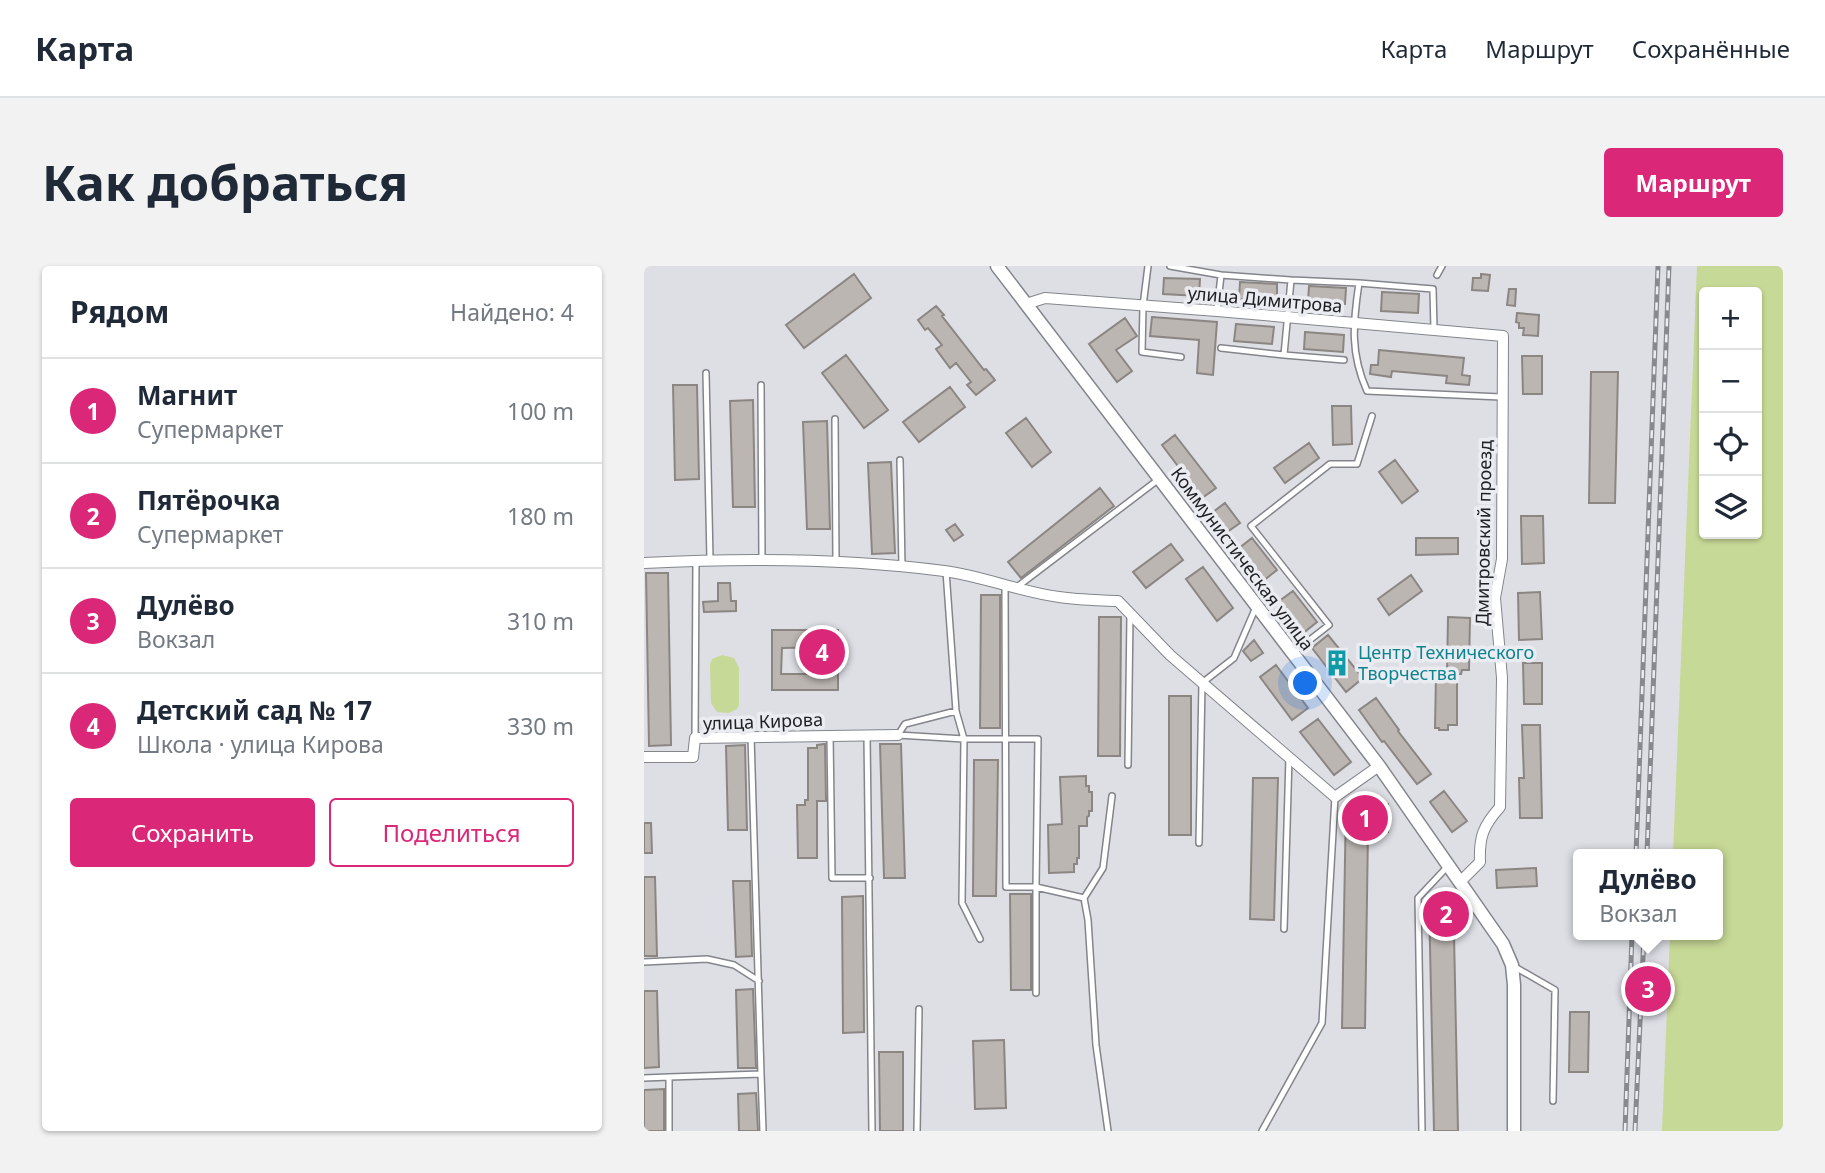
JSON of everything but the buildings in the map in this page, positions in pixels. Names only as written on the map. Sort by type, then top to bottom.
[{"type":"street","name":"Коммунистическая улица","points":[[997,266],[1379,766],[1503,944],[1512,965],[1514,985],[1514,1131]]},
{"type":"street","name":"улица Димитрова","points":[[1026,304],[1045,298],[1503,336]]},
{"type":"street","name":"Дмитровский проезд","points":[[1460,882],[1480,862],[1479,844],[1487,822],[1500,807],[1502,678],[1495,598],[1502,559],[1503,336]]},
{"type":"street","points":[[644,563],[710,560],[836,562],[902,567],[946,571],[1059,597],[1118,601],[1170,655],[1335,797],[1379,766]]},
{"type":"street","name":"улица Кирова","points":[[644,757],[693,757],[695,738],[898,735]]},
{"type":"lane","points":[[1148,266],[1143,306],[1142,352],[1181,356]]},
{"type":"lane","points":[[1170,266],[1221,275],[1433,289],[1434,330]]},
{"type":"lane","points":[[1437,275],[1442,266]]},
{"type":"lane","points":[[1217,311],[1221,275]]},
{"type":"lane","points":[[1284,355],[1291,279]]},
{"type":"lane","points":[[1359,283],[1353,323],[1357,369],[1367,391],[1501,397]]},
{"type":"lane","points":[[1221,348],[1344,360]]},
{"type":"lane","points":[[706,373],[710,560]]},
{"type":"lane","points":[[761,385],[762,561]]},
{"type":"lane","points":[[1293,653],[1329,625],[1251,526],[1330,464],[1357,464],[1372,416]]},
{"type":"lane","points":[[835,419],[836,562]]},
{"type":"lane","points":[[900,460],[902,567]]},
{"type":"lane","points":[[1017,587],[1159,479]]},
{"type":"lane","points":[[695,738],[696,561]]},
{"type":"lane","points":[[946,571],[957,711],[964,739],[962,903],[979,939]]},
{"type":"lane","points":[[1004,584],[1006,887],[1036,887],[1084,898]]},
{"type":"lane","points":[[1199,843],[1202,683],[1234,658],[1256,606]]},
{"type":"lane","points":[[1128,765],[1130,612]]},
{"type":"lane","points":[[957,711],[905,724],[898,735],[964,739],[1038,739],[1036,993]]},
{"type":"lane","points":[[830,735],[832,878],[870,878]]},
{"type":"lane","points":[[751,736],[763,1131]]},
{"type":"lane","points":[[867,736],[872,1131]]},
{"type":"lane","points":[[1284,929],[1289,757]]},
{"type":"lane","points":[[1108,1131],[1096,1045],[1088,920],[1084,898],[1103,868],[1112,796]]},
{"type":"lane","points":[[1262,1131],[1322,1023],[1335,797]]},
{"type":"lane","points":[[1422,1131],[1418,898],[1448,865]]},
{"type":"lane","points":[[644,962],[707,959],[734,965],[759,981]]},
{"type":"lane","points":[[1512,965],[1555,990],[1553,1101]]},
{"type":"lane","points":[[916,1131],[919,1009]]},
{"type":"lane","points":[[644,1078],[761,1074]]},
{"type":"lane","points":[[668,1077],[669,1131]]},
{"type":"green space","points":[[1697,266],[1783,266],[1783,1131],[1662,1131],[1670,940],[1723,940],[1723,849],[1673,849]]},
{"type":"green space","points":[[722,655],[734,658],[739,668],[739,705],[729,713],[717,712],[711,703],[710,664],[712,659]]},
{"type":"railway","points":[[1636,849],[1658,266]]},
{"type":"railway","points":[[1647,849],[1669,266]]},
{"type":"railway","points":[[1625,1131],[1632,940]]},
{"type":"railway","points":[[1635,1131],[1644,940]]},
{"type":"place","name":"Детский сад № 17","points":[[822,652]]},
{"type":"place","name":"Центр Технического Творчества","points":[[1337,663]]},
{"type":"place","name":"Магнит","points":[[1365,818]]},
{"type":"place","name":"Пятёрочка","points":[[1446,914]]},
{"type":"place","name":"Дулёво","points":[[1648,989]]}]
